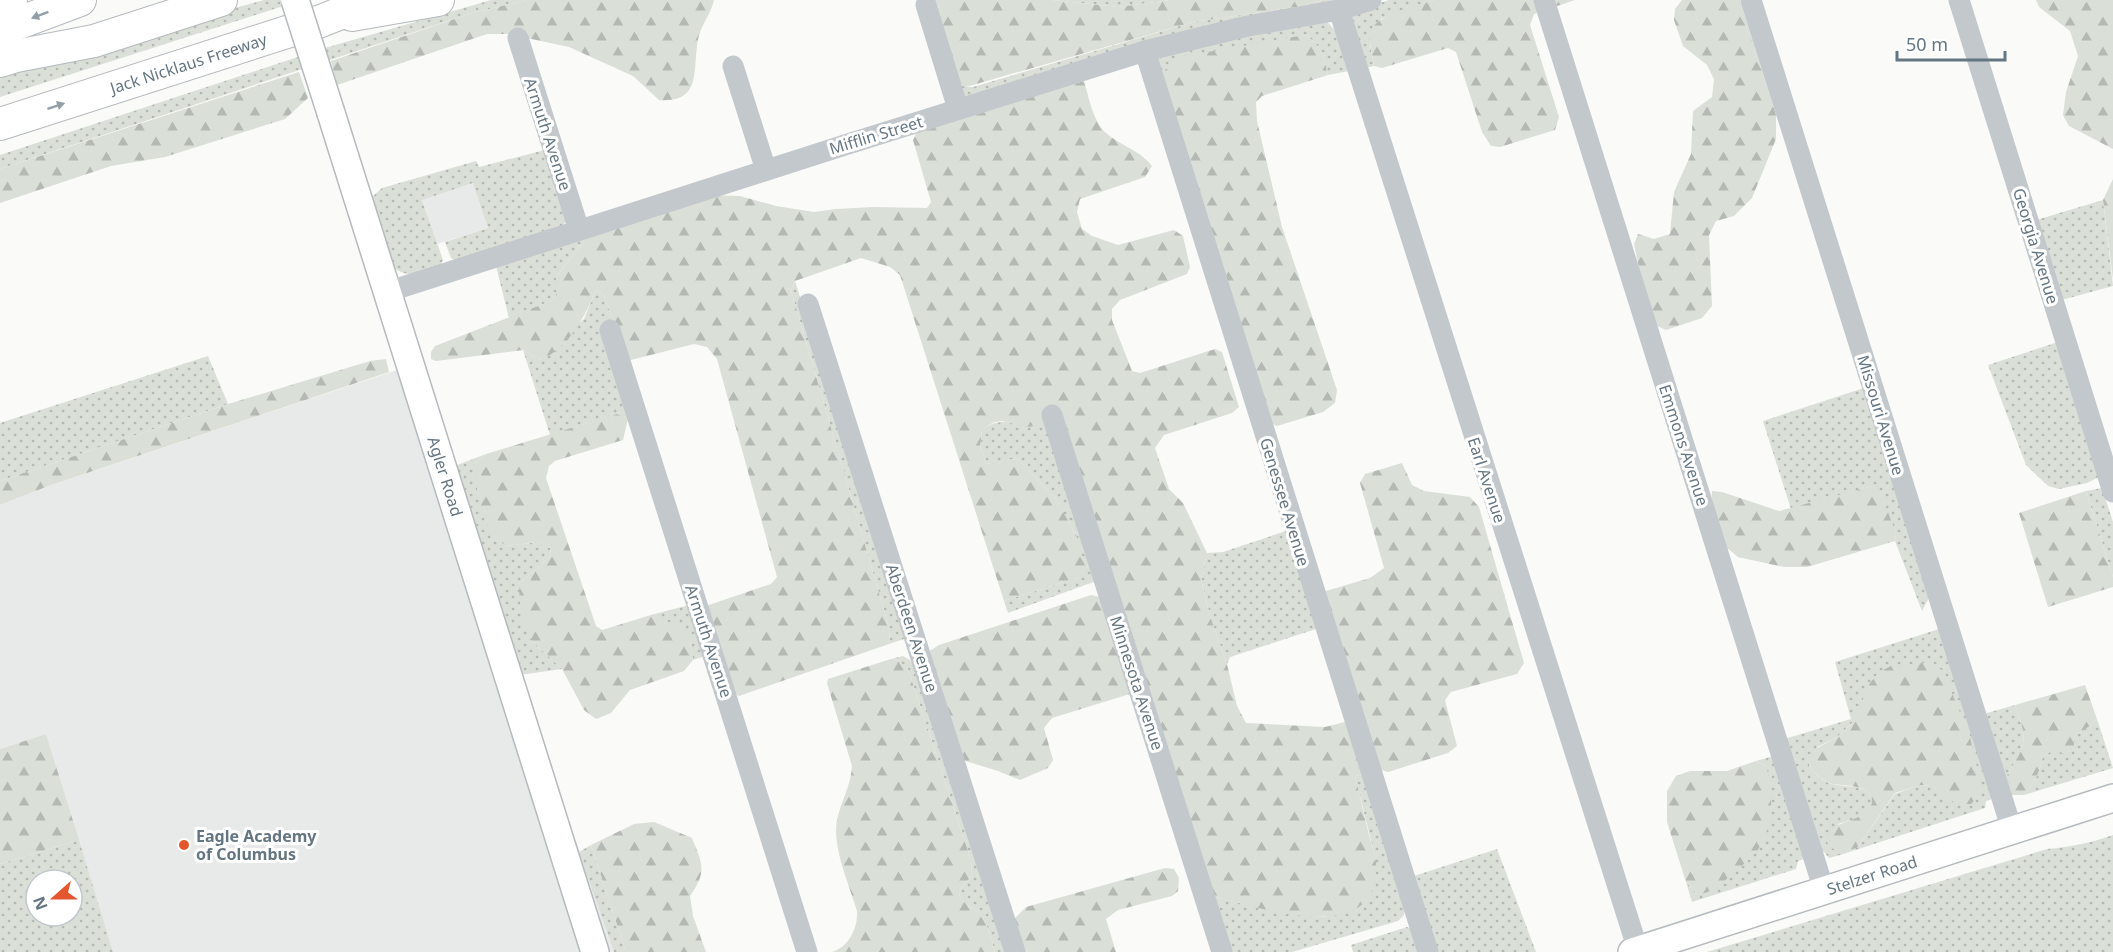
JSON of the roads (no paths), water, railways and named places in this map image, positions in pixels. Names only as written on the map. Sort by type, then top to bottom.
[{"type":"highway","points":[[0,4],[11,0]]},
{"type":"highway","points":[[0,30],[80,0]]},
{"type":"highway","points":[[8,59],[88,24],[158,0]]},
{"type":"highway","points":[[8,59],[94,41],[221,0]]},
{"type":"highway","name":"Jack Nicklaus Freeway","points":[[0,124],[321,21],[374,0]]},
{"type":"highway","points":[[321,21],[438,0]]},
{"type":"main road","name":"Agler Road","points":[[295,0],[595,952]]},
{"type":"main road","name":"Stelzer Road","points":[[1635,951],[2113,798]]},
{"type":"street","name":"Mifflin Street","points":[[387,292],[1145,51],[1248,26],[1339,10],[1371,0]]},
{"type":"street","name":"Emmons Avenue","points":[[1544,0],[1824,890]]},
{"type":"street","name":"Missouri Avenue","points":[[1751,0],[2012,830]]},
{"type":"street","name":"Georgia Avenue","points":[[1959,0],[2113,492]]},
{"type":"street","points":[[926,5],[958,109]]},
{"type":"street","name":"Earl Avenue","points":[[1339,10],[1635,951]]},
{"type":"street","name":"Armuth Avenue","points":[[518,38],[579,230]]},
{"type":"street","name":"Genessee Avenue","points":[[1145,51],[1428,952]]},
{"type":"street","points":[[733,66],[766,170]]},
{"type":"street","name":"Aberdeen Avenue","points":[[808,304],[1015,952]]},
{"type":"street","name":"Armuth Avenue","points":[[610,330],[807,952]]},
{"type":"street","name":"Minnesota Avenue","points":[[1052,415],[1222,952]]},
{"type":"place","name":"Eagle Academy of Columbus","points":[[184,845]]}]
